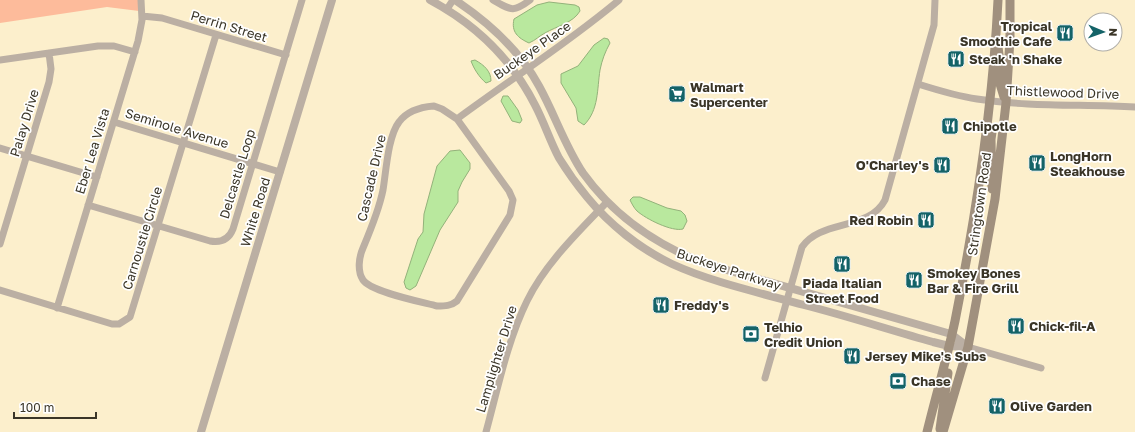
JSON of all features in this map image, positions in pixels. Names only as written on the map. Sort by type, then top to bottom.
[{"type":"main road","name":"Stringtown Road","points":[[927,432],[951,346],[951,334],[978,188],[990,101],[998,0]]},
{"type":"main road","name":"Stringtown Road","points":[[942,432],[968,347],[995,199],[1006,103],[1010,39],[1010,0]]},
{"type":"main road","points":[[995,40],[999,50],[1001,69],[1000,84],[1006,103]]},
{"type":"main road","points":[[990,101],[994,115],[991,139],[991,184],[995,199]]},
{"type":"main road","points":[[942,432],[940,422],[951,346]]},
{"type":"street","name":"Eber Lea Vista","points":[[57,308],[135,52],[140,33],[142,16],[141,0]]},
{"type":"street","name":"Delcastle Loop","points":[[88,205],[210,241],[220,242],[226,239],[233,229],[302,0]]},
{"type":"street","name":"White Road","points":[[201,432],[332,0]]},
{"type":"street","name":"Buckeye Parkway","points":[[430,0],[447,9],[470,26],[499,53],[517,76],[536,106],[559,158],[572,178],[599,210],[632,239],[672,264],[711,278],[787,300],[951,346],[968,347],[1041,368]]},
{"type":"street","name":"Buckeye Parkway","points":[[454,0],[467,8],[492,28],[528,69],[547,101],[570,151],[583,172],[607,202],[629,222],[644,233],[674,251],[706,264],[951,334],[968,347]]},
{"type":"street","points":[[447,9],[454,0]]},
{"type":"street","points":[[493,0],[507,8],[513,9],[520,8],[530,0]]},
{"type":"street","name":"Buckeye Place","points":[[457,118],[528,69],[596,19],[619,0]]},
{"type":"street","points":[[764,378],[802,247],[808,240],[816,235],[868,216],[882,206],[902,141],[934,25],[935,0]]},
{"type":"street","name":"Perrin Street","points":[[142,16],[162,18],[286,56]]},
{"type":"street","name":"Carnoustie Circle","points":[[0,290],[112,324],[119,324],[127,320],[132,312],[216,34]]},
{"type":"street","points":[[0,60],[98,46],[114,46],[135,52]]},
{"type":"street","name":"Palay Drive","points":[[0,244],[49,82],[51,69],[49,53]]},
{"type":"street","name":"Thistlewood Drive","points":[[918,84],[960,96],[1006,103],[1135,107]]},
{"type":"street","name":"Cascade Drive","points":[[434,106],[457,118],[509,191],[513,200],[510,215],[457,301],[453,305],[437,306],[380,291],[363,280],[360,268],[361,256],[371,230],[382,191],[395,127],[407,114],[423,108],[434,106]]},
{"type":"street","name":"Seminole Avenue","points":[[114,122],[280,172]]},
{"type":"street","points":[[0,148],[97,177]]},
{"type":"street","name":"Lamplighter Drive","points":[[486,432],[516,328],[527,300],[548,266],[607,202]]},
{"type":"shaded area","points":[[0,0],[139,0],[139,11],[107,7],[0,23]]},
{"type":"shaded area","points":[[549,2],[575,5],[579,7],[580,11],[573,19],[545,33],[534,41],[529,43],[519,37],[514,28],[514,19],[537,5]]},
{"type":"shaded area","points":[[604,38],[608,39],[610,43],[600,70],[595,106],[589,119],[584,125],[578,121],[576,108],[561,83],[561,74],[578,66],[594,45]]},
{"type":"shaded area","points":[[475,60],[490,74],[491,81],[486,83],[479,76],[471,61]]},
{"type":"shaded area","points":[[503,96],[508,96],[518,110],[522,120],[520,123],[512,121],[501,101]]},
{"type":"shaded area","points":[[460,150],[470,163],[470,169],[458,191],[458,202],[440,230],[416,286],[410,290],[406,288],[404,282],[418,239],[423,232],[424,214],[437,166],[450,151]]},
{"type":"shaded area","points":[[633,197],[640,197],[667,208],[681,211],[685,215],[687,221],[683,229],[672,229],[646,218],[634,207],[630,200]]},
{"type":"place","name":"Tropical Smoothie Cafe","points":[[1065,33]]},
{"type":"place","name":"Steak 'n Shake","points":[[956,59]]},
{"type":"place","name":"Walmart Supercenter","points":[[677,94]]},
{"type":"place","name":"Chipotle","points":[[950,126]]},
{"type":"place","name":"LongHorn Steakhouse","points":[[1037,163]]},
{"type":"place","name":"O'Charley's","points":[[942,165]]},
{"type":"place","name":"Red Robin","points":[[926,220]]},
{"type":"place","name":"Piada Italian Street Food","points":[[842,264]]},
{"type":"place","name":"Smokey Bones Bar & Fire Grill","points":[[914,280]]},
{"type":"place","name":"Freddy's","points":[[661,305]]},
{"type":"place","name":"Chick-fil-A","points":[[1016,326]]},
{"type":"place","name":"Telhio Credit Union","points":[[751,334]]},
{"type":"place","name":"Jersey Mike's Subs","points":[[852,356]]},
{"type":"place","name":"Chase","points":[[898,381]]},
{"type":"place","name":"Olive Garden","points":[[997,406]]}]
